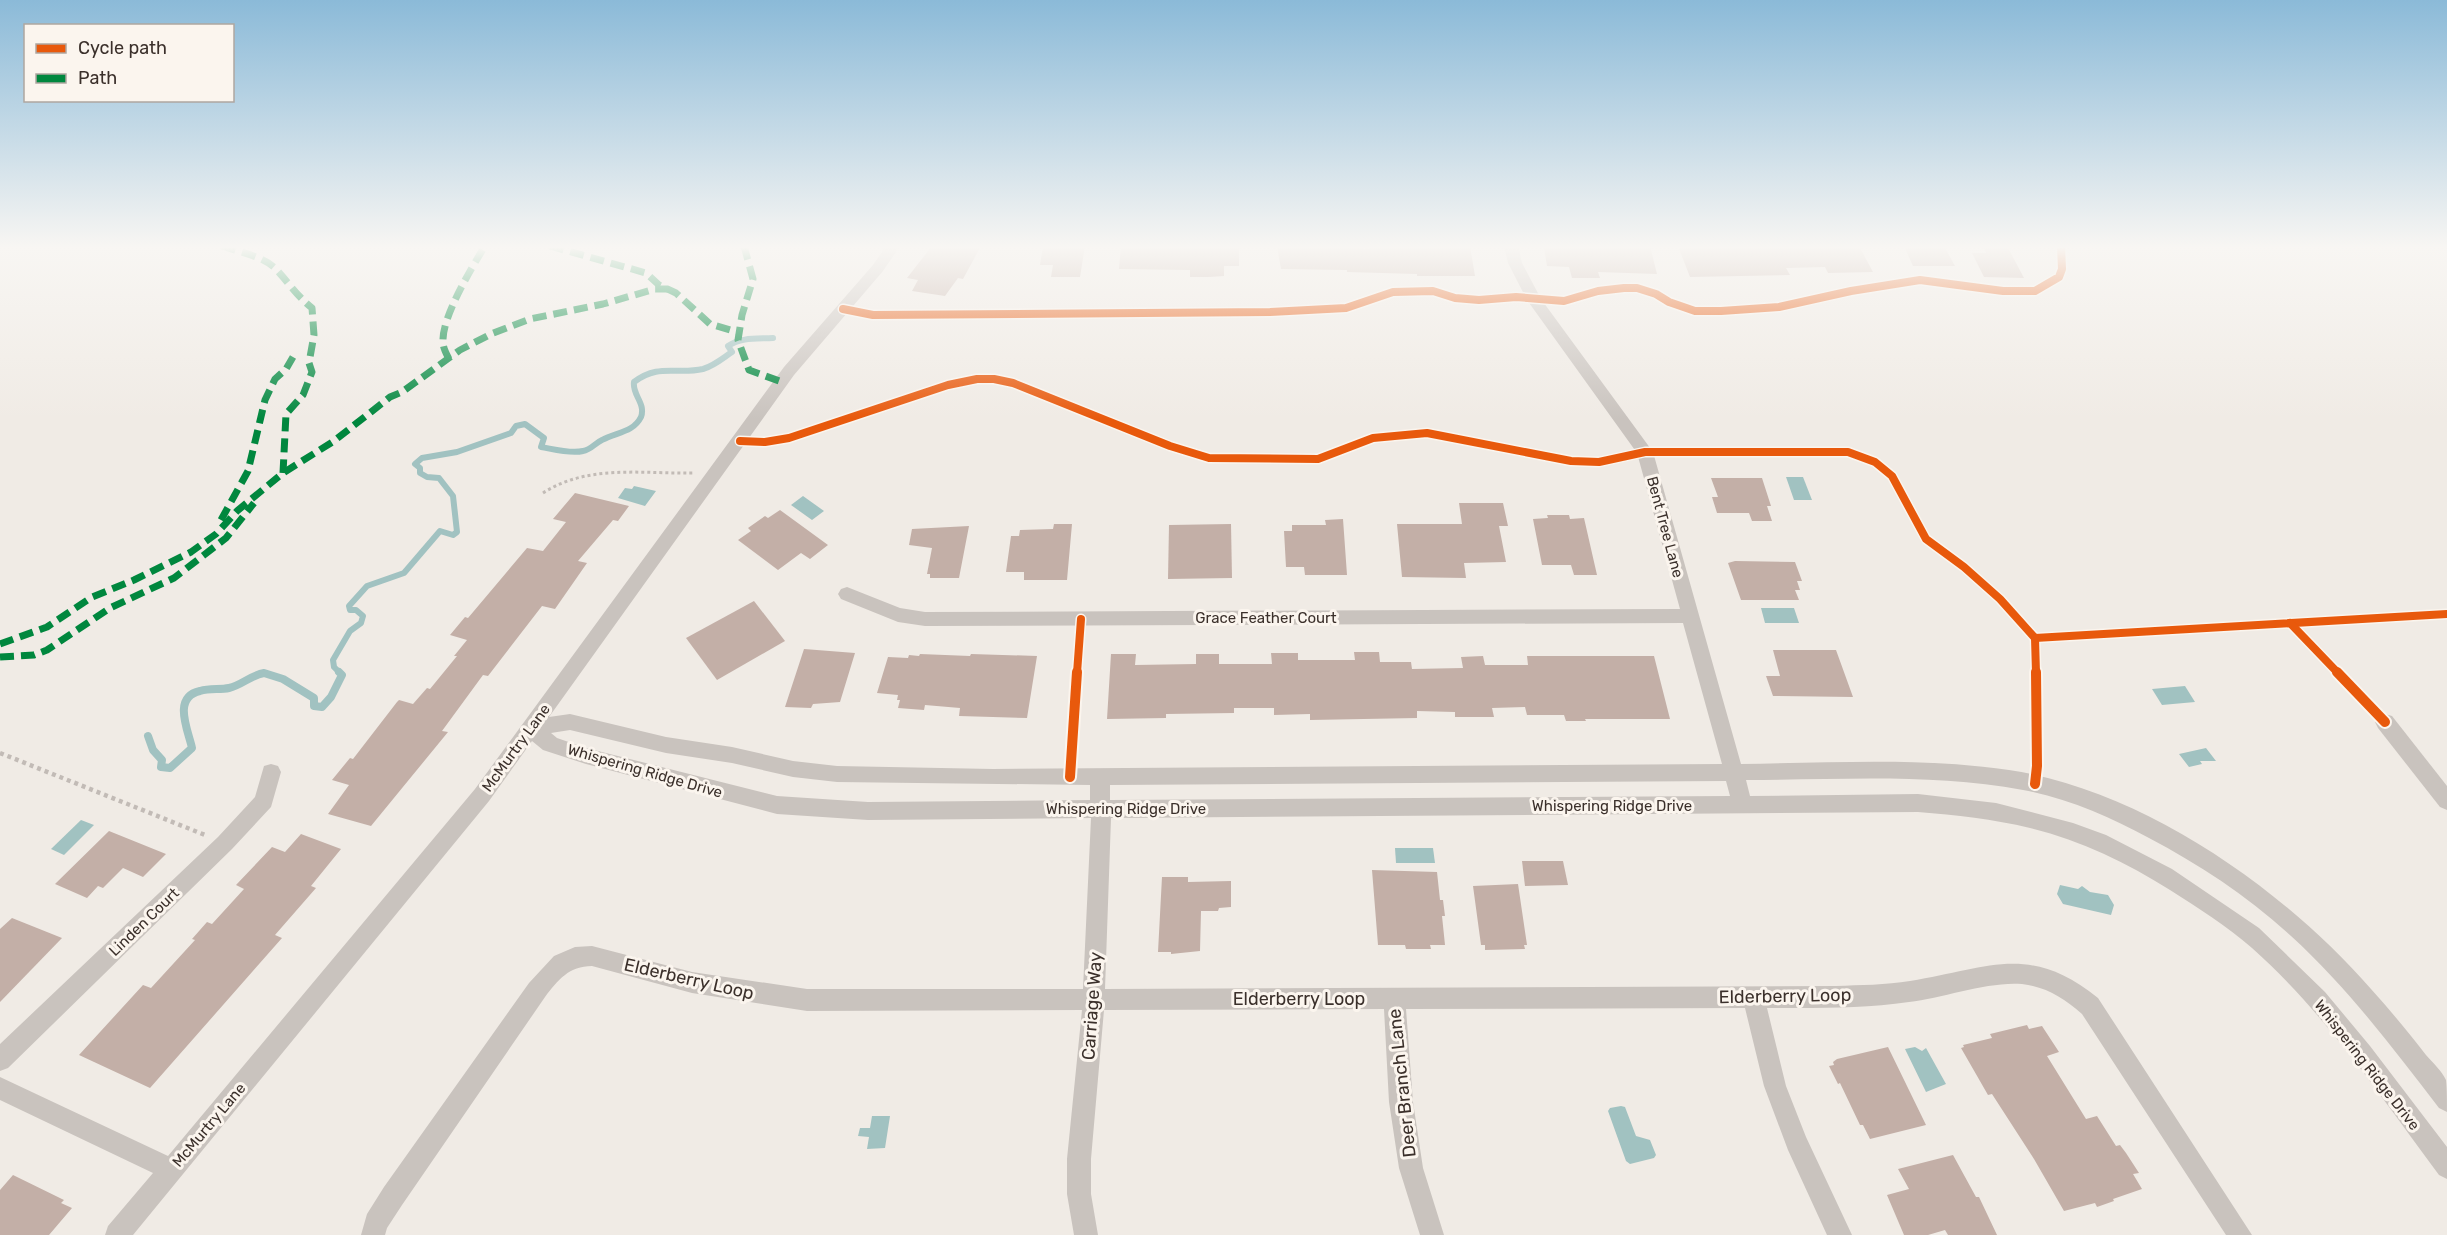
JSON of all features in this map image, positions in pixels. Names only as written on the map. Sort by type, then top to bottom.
[{"type":"street","name":"McMurtry Lane","points":[[117,1235],[450,834],[531,728],[789,371],[847,304]]},
{"type":"street","name":"Bent Tree Lane","points":[[1537,304],[1645,452],[1743,805]]},
{"type":"street","name":"Grace Feather Court","points":[[847,594],[898,615],[925,619],[1690,616]]},
{"type":"street","name":"Whispering Ridge Drive","points":[[531,728],[570,722],[666,745],[792,769],[837,774],[993,777],[1909,771],[2000,777],[2041,785],[2089,801],[2151,828],[2245,887],[2298,928],[2383,1017],[2447,1100]]},
{"type":"street","points":[[2385,722],[2447,801]]},
{"type":"street","name":"Whispering Ridge Drive","points":[[531,728],[550,744],[586,756],[777,805],[867,811],[1918,803],[1966,806],[2043,821],[2084,834],[2139,859],[2224,913],[2268,948],[2344,1030],[2447,1167]]},
{"type":"street","name":"Linden Court","points":[[0,1060],[225,843],[264,801],[271,772]]},
{"type":"street","name":"Carriage Way","points":[[1086,1235],[1079,1194],[1079,1159],[1094,999],[1101,832],[1100,776]]},
{"type":"street","name":"Elderberry Loop","points":[[373,1235],[376,1223],[393,1196],[537,990],[554,968],[568,960],[582,956],[601,957],[639,971],[719,990],[807,1000],[1836,997],[1908,992],[2008,973],[2024,973],[2057,982],[2090,1006],[2240,1235]]},
{"type":"street","points":[[1753,997],[1775,1086],[1796,1142],[1840,1235]]},
{"type":"street","name":"Deer Branch Lane","points":[[1394,999],[1401,1102],[1411,1168],[1432,1235]]},
{"type":"street","points":[[0,1088],[172,1170]]},
{"type":"path","points":[[543,493],[565,480],[587,475],[717,471]]},
{"type":"path","points":[[0,753],[225,843]]},
{"type":"water","points":[[1786,477],[1803,477],[1812,500],[1794,500]]},
{"type":"water","points":[[634,486],[656,491],[645,506],[618,498],[625,488],[632,489]]},
{"type":"water","points":[[803,496],[824,511],[812,520],[791,505]]},
{"type":"water","points":[[1761,608],[1794,608],[1799,623],[1765,623]]},
{"type":"water","points":[[2185,686],[2195,702],[2162,705],[2152,689]]},
{"type":"water","points":[[2206,748],[2216,761],[2200,761],[2202,764],[2189,767],[2179,754]]},
{"type":"water","points":[[81,820],[94,825],[64,855],[51,849]]},
{"type":"water","points":[[1395,848],[1433,848],[1435,863],[1396,863]]},
{"type":"water","points":[[2060,885],[2078,889],[2082,886],[2090,892],[2108,895],[2114,905],[2111,915],[2063,904],[2057,894]]},
{"type":"water","points":[[1915,1047],[1922,1051],[1926,1048],[1946,1084],[1926,1092],[1905,1049]]},
{"type":"water","points":[[1625,1107],[1636,1136],[1650,1140],[1656,1155],[1654,1158],[1630,1164],[1626,1161],[1608,1111],[1610,1108]]},
{"type":"water","points":[[872,1116],[890,1116],[885,1148],[867,1149],[869,1137],[858,1136],[860,1128],[870,1128]]},
{"type":"building","points":[[1711,478],[1762,478],[1771,506],[1767,506],[1772,521],[1752,521],[1749,513],[1717,513],[1712,497],[1718,497]]},
{"type":"building","points":[[575,493],[629,506],[618,521],[613,520],[578,561],[587,563],[555,609],[542,606],[488,676],[483,675],[442,731],[448,732],[371,826],[328,814],[349,785],[332,780],[350,758],[353,759],[399,700],[413,704],[427,688],[430,689],[467,640],[450,635],[465,617],[468,618],[527,548],[543,551],[566,522],[553,519]]},
{"type":"building","points":[[1459,503],[1503,503],[1508,526],[1499,526],[1506,562],[1464,563],[1466,578],[1402,577],[1397,524],[1462,524]]},
{"type":"building","points":[[780,510],[828,545],[810,559],[801,553],[778,570],[738,540],[751,531],[748,528],[765,516],[768,518]]},
{"type":"building","points":[[1547,515],[1569,515],[1570,519],[1584,518],[1597,575],[1574,575],[1571,565],[1542,565],[1533,519],[1548,518]]},
{"type":"building","points":[[1343,519],[1347,575],[1305,575],[1304,567],[1286,567],[1284,531],[1292,531],[1292,525],[1326,525],[1325,520]]},
{"type":"building","points":[[1054,524],[1072,524],[1067,580],[1024,580],[1024,572],[1006,572],[1011,536],[1019,536],[1020,530],[1053,529]]},
{"type":"building","points":[[1231,524],[1232,578],[1168,579],[1169,525]]},
{"type":"building","points":[[969,526],[959,578],[930,578],[930,574],[927,574],[932,548],[909,545],[912,529]]},
{"type":"building","points":[[1735,561],[1795,562],[1802,581],[1797,581],[1800,590],[1795,590],[1799,600],[1741,600],[1728,563]]},
{"type":"building","points":[[754,601],[785,641],[717,680],[686,638]]},
{"type":"building","points":[[804,649],[855,653],[840,702],[813,704],[811,708],[785,707]]},
{"type":"building","points":[[1773,650],[1836,650],[1853,697],[1773,696],[1766,676],[1780,676]]},
{"type":"building","points":[[1354,652],[1379,652],[1380,662],[1411,662],[1412,669],[1463,668],[1461,657],[1483,656],[1485,665],[1528,665],[1527,656],[1654,656],[1670,719],[1566,721],[1564,715],[1527,715],[1525,707],[1492,708],[1494,717],[1455,717],[1455,712],[1417,711],[1417,718],[1310,720],[1310,714],[1274,715],[1274,708],[1234,708],[1234,713],[1166,714],[1166,718],[1107,719],[1111,654],[1136,654],[1135,665],[1196,664],[1196,654],[1219,654],[1219,664],[1272,664],[1271,653],[1298,653],[1298,660],[1355,660]]},
{"type":"building","points":[[920,654],[1037,656],[1027,718],[959,716],[960,708],[925,705],[924,710],[898,708],[900,700],[897,700],[898,695],[877,693],[888,657],[908,658],[909,655],[919,656]]},
{"type":"building","points":[[109,831],[166,854],[143,877],[123,868],[103,888],[98,886],[87,898],[55,884]]},
{"type":"building","points":[[301,834],[341,849],[311,886],[316,888],[275,935],[282,938],[150,1088],[79,1055],[143,985],[151,988],[195,940],[192,939],[207,922],[212,924],[244,889],[236,885],[272,847],[285,852]]},
{"type":"building","points":[[1522,861],[1563,861],[1568,885],[1525,886]]},
{"type":"building","points":[[1372,870],[1437,872],[1440,900],[1443,900],[1445,916],[1442,916],[1445,945],[1430,945],[1431,949],[1406,949],[1405,945],[1378,945]]},
{"type":"building","points":[[1162,877],[1188,877],[1188,882],[1231,881],[1231,907],[1219,908],[1218,911],[1201,911],[1200,951],[1171,954],[1171,952],[1158,952]]},
{"type":"building","points":[[1518,884],[1527,945],[1524,945],[1525,949],[1485,950],[1485,945],[1481,945],[1473,886]]},
{"type":"building","points":[[12,918],[62,938],[0,1002],[0,929]]},
{"type":"building","points":[[2027,1025],[2029,1029],[2042,1026],[2059,1052],[2047,1056],[2086,1119],[2097,1116],[2116,1146],[2120,1145],[2126,1153],[2139,1173],[2133,1174],[2142,1189],[2097,1207],[2095,1203],[2064,1211],[2034,1159],[1992,1094],[1988,1095],[1961,1048],[1964,1047],[1963,1045],[1992,1038],[1990,1034]]},
{"type":"building","points":[[1888,1047],[1926,1125],[1870,1139],[1863,1125],[1860,1125],[1840,1083],[1838,1084],[1829,1066],[1834,1065],[1833,1062],[1837,1059]]},
{"type":"building","points":[[1953,1155],[1976,1197],[1979,1197],[1997,1235],[1948,1235],[1945,1230],[1928,1235],[1904,1235],[1887,1195],[1909,1189],[1898,1169]]},
{"type":"building","points":[[13,1175],[64,1200],[61,1203],[72,1208],[49,1235],[0,1235],[0,1190]]},
{"type":"waterway","points":[[264,673],[283,679],[314,698],[314,706],[322,707],[331,697],[342,675],[334,667],[333,660],[350,631],[361,623],[363,616],[356,610],[350,610],[349,606],[367,586],[404,573],[440,531],[453,535],[457,532],[453,496],[439,478],[427,477],[420,473],[420,468],[415,464],[422,458],[457,452],[511,433],[516,426],[525,424],[544,438],[541,447],[567,452],[586,450],[602,440],[629,429],[638,422],[642,407],[634,382],[643,376],[660,371],[703,369],[732,352],[728,346],[733,343],[750,339],[773,338]]},
{"type":"waterway","points":[[148,736],[153,750],[162,760],[161,767],[170,768],[192,748],[184,715],[186,700],[191,694],[204,690],[229,688],[264,673]]},
{"type":"marked path","points":[[283,473],[286,414],[303,395],[312,372],[309,363],[314,335],[312,308],[307,304]]},
{"type":"marked path","points":[[449,359],[443,337],[455,304]]},
{"type":"marked path","points":[[0,644],[47,627],[92,597],[134,580],[191,552],[216,534],[237,511],[283,473],[334,441],[390,397],[402,392],[460,350],[491,334],[530,319],[604,304]]},
{"type":"marked path","points":[[688,304],[710,324],[740,333]]},
{"type":"marked path","points":[[745,304],[738,340],[749,370],[782,382]]},
{"type":"marked path","points":[[221,520],[248,471],[265,400],[275,379],[286,369],[293,357]]},
{"type":"marked path","points":[[0,657],[34,655],[47,650],[110,608],[174,578],[226,538],[254,503]]},
{"type":"cycle path","points":[[843,309],[873,315],[1270,312],[1346,308],[1364,304]]},
{"type":"cycle path","points":[[1674,304],[1695,311],[1779,307],[1794,304]]},
{"type":"cycle path","points":[[740,441],[765,442],[789,438],[948,385],[977,379],[994,379],[1013,383],[1170,446],[1209,458],[1318,459],[1373,438],[1427,433],[1571,461],[1599,462],[1645,452],[1848,452],[1875,462],[1892,476],[1926,539],[1964,567],[2000,599],[2035,638],[2447,614]]},
{"type":"cycle path","points":[[1070,777],[1081,619]]},
{"type":"cycle path","points":[[2290,623],[2385,722]]},
{"type":"cycle path","points":[[2035,638],[2037,766],[2035,784]]}]
